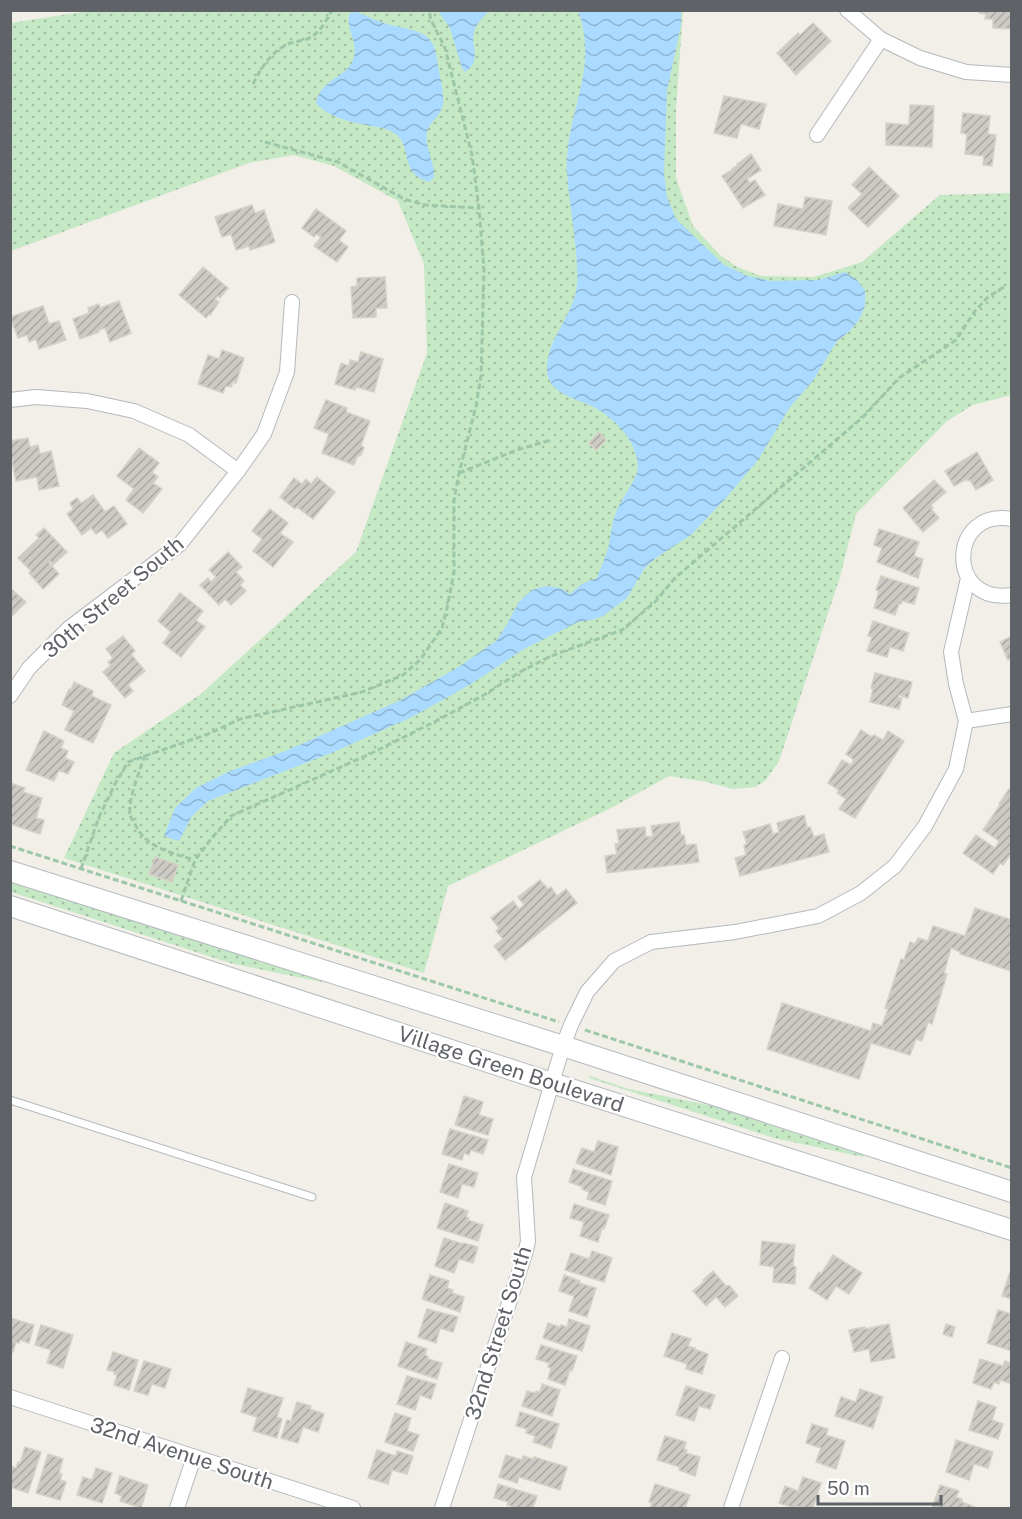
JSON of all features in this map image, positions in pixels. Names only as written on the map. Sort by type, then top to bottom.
[{"type":"street","points":[[847,10],[881,39],[920,58],[966,72],[1011,75]]},
{"type":"street","points":[[818,135],[881,39]]},
{"type":"street","name":"30th Street South","points":[[10,696],[29,668],[69,628],[180,544],[238,471],[264,434],[287,372],[292,302]]},
{"type":"street","points":[[10,400],[36,397],[87,401],[134,411],[189,435],[238,471]]},
{"type":"street","name":"32nd Street South","points":[[442,1509],[525,1254],[528,1242],[524,1177],[563,1046],[587,992],[614,961],[651,942],[735,932],[818,916],[861,893],[895,866],[925,826],[956,769],[966,721],[956,684],[951,652],[968,578],[963,566],[962,553],[966,541],[973,530],[984,522],[996,518],[1011,519]]},
{"type":"street","points":[[968,578],[977,588],[988,594],[1001,597],[1011,595]]},
{"type":"street","points":[[966,721],[1011,714]]},
{"type":"street","name":"Village Green Boulevard","points":[[10,871],[563,1046],[1011,1192]]},
{"type":"street","name":"Village Green Boulevard","points":[[10,906],[1011,1230]]},
{"type":"street","points":[[731,1509],[782,1358]]},
{"type":"street","name":"32nd Avenue South","points":[[10,1397],[353,1509]]},
{"type":"street","points":[[177,1509],[194,1457]]},
{"type":"lane","points":[[10,1100],[312,1197]]},
{"type":"path","points":[[253,84],[261,68],[273,54],[288,45],[311,37],[327,21],[332,10]]},
{"type":"path","points":[[81,869],[99,817],[128,762],[208,734],[240,719],[362,692],[403,675],[420,660],[441,628],[454,572],[454,500],[481,376],[484,270],[472,154],[445,48],[431,20],[429,10]]},
{"type":"path","points":[[265,142],[338,162],[404,198],[425,205],[479,208]]},
{"type":"path","points":[[181,901],[195,861],[231,816],[372,753],[436,721],[551,656],[622,630],[655,602],[675,578],[863,417],[899,378],[956,340],[987,297],[1004,287]]},
{"type":"path","points":[[459,473],[517,450],[551,440]]},
{"type":"path","points":[[145,755],[132,795],[130,814],[136,827],[143,838],[160,849],[195,861]]},
{"type":"path","points":[[10,846],[1011,1168]]},
{"type":"green space","points":[[94,10],[683,11],[676,109],[676,178],[693,226],[720,255],[737,267],[761,276],[814,277],[862,262],[940,195],[1011,193],[1011,395],[973,405],[947,421],[856,514],[840,577],[779,761],[765,781],[755,787],[733,789],[669,776],[611,808],[448,886],[424,973],[64,858],[114,753],[201,694],[356,552],[427,353],[424,264],[398,201],[334,166],[294,155],[249,163],[11,251],[11,23]]},
{"type":"green space","points":[[11,880],[322,980],[321,982],[230,963],[11,892]]},
{"type":"green space","points":[[590,1076],[629,1089],[713,1106],[864,1155],[863,1157],[774,1138],[589,1078]]},
{"type":"water","points":[[438,11],[488,11],[474,31],[475,58],[465,72],[450,28]]},
{"type":"water","points":[[578,11],[681,11],[681,25],[667,90],[664,174],[667,197],[676,219],[724,265],[748,276],[771,281],[819,280],[845,272],[858,281],[865,291],[865,306],[859,320],[837,341],[812,382],[790,407],[758,460],[726,498],[691,535],[657,557],[644,569],[627,598],[603,616],[578,622],[524,649],[471,684],[412,717],[336,751],[208,801],[192,816],[179,841],[164,836],[175,808],[196,788],[228,772],[288,750],[401,700],[460,666],[496,641],[519,602],[532,590],[546,586],[560,588],[570,594],[582,584],[597,578],[607,552],[616,512],[635,476],[638,463],[631,442],[618,425],[594,407],[558,390],[552,385],[547,370],[551,347],[571,307],[577,283],[576,246],[567,168],[572,124],[584,69],[584,31]]},
{"type":"water","points":[[357,12],[383,23],[422,33],[434,47],[443,104],[427,132],[426,138],[434,171],[434,177],[429,182],[414,173],[410,167],[405,147],[397,135],[385,129],[341,119],[316,103],[323,88],[345,71],[353,60],[355,47],[349,19],[350,13]]},
{"type":"building","points":[[979,10],[1012,10],[1011,29],[993,28],[993,19],[985,19],[986,14],[979,13]]},
{"type":"building","points":[[813,23],[831,41],[796,75],[777,53],[798,33],[800,35]]},
{"type":"building","points":[[724,96],[766,104],[759,129],[741,124],[737,138],[714,133]]},
{"type":"building","points":[[910,105],[934,106],[932,147],[886,145],[886,123],[909,125]]},
{"type":"building","points":[[963,113],[990,116],[988,134],[996,135],[992,166],[983,165],[984,156],[965,154],[967,134],[961,133]]},
{"type":"building","points":[[751,154],[761,170],[747,179],[750,183],[755,180],[765,195],[743,208],[722,176]]},
{"type":"building","points":[[869,167],[899,196],[868,227],[848,208],[862,194],[852,185]]},
{"type":"building","points":[[805,197],[832,201],[826,235],[774,226],[778,204],[803,209]]},
{"type":"building","points":[[252,205],[255,213],[264,210],[275,242],[250,250],[249,246],[236,250],[231,234],[222,237],[215,217]]},
{"type":"building","points":[[316,209],[346,231],[339,240],[348,247],[337,262],[314,246],[321,237],[316,234],[314,237],[302,228]]},
{"type":"building","points":[[203,267],[228,288],[220,298],[218,296],[215,299],[219,302],[206,318],[179,295]]},
{"type":"building","points":[[385,277],[387,308],[376,308],[376,317],[353,318],[351,287],[357,286],[357,278]]},
{"type":"building","points":[[119,301],[131,333],[110,342],[105,328],[80,339],[73,319],[89,313],[88,308],[99,304],[100,308]]},
{"type":"building","points":[[43,306],[49,324],[59,321],[66,340],[39,349],[36,339],[29,342],[27,335],[18,338],[10,317]]},
{"type":"building","points":[[222,350],[244,358],[236,383],[233,382],[231,387],[226,386],[223,393],[198,384],[208,355],[219,359]]},
{"type":"building","points":[[361,352],[383,359],[374,392],[356,387],[355,390],[335,384],[341,363],[349,366],[350,360],[358,362]]},
{"type":"building","points":[[326,400],[347,408],[346,412],[370,421],[361,445],[364,448],[354,465],[322,453],[329,434],[314,428]]},
{"type":"building","points":[[599,432],[606,440],[596,450],[589,443]]},
{"type":"building","points":[[28,438],[30,447],[38,445],[40,454],[51,451],[59,486],[39,490],[37,477],[16,481],[12,461],[10,461],[10,441]]},
{"type":"building","points":[[139,448],[159,463],[152,472],[158,477],[153,483],[162,489],[143,513],[126,500],[134,489],[117,476]]},
{"type":"building","points":[[977,452],[993,480],[976,490],[967,479],[954,486],[945,471]]},
{"type":"building","points":[[317,477],[335,492],[313,519],[280,497],[294,478],[302,484],[306,479],[311,484]]},
{"type":"building","points":[[934,480],[946,492],[931,505],[933,508],[931,509],[939,518],[923,532],[903,508]]},
{"type":"building","points":[[93,495],[105,512],[114,506],[127,524],[108,538],[102,530],[96,534],[91,528],[82,535],[67,514],[73,509],[70,503],[77,498],[81,503]]},
{"type":"building","points":[[270,509],[288,523],[280,533],[293,542],[273,567],[253,551],[262,539],[252,531]]},
{"type":"building","points":[[44,528],[67,552],[53,565],[50,561],[49,563],[59,574],[43,589],[29,573],[31,571],[18,558],[39,538],[36,535]]},
{"type":"building","points":[[879,529],[919,542],[914,556],[923,559],[918,578],[877,562],[882,548],[874,545]]},
{"type":"building","points":[[228,552],[242,567],[236,572],[244,581],[240,585],[246,591],[231,605],[225,599],[219,605],[200,585],[208,578],[211,582],[216,577],[209,570]]},
{"type":"building","points":[[881,576],[919,588],[914,604],[902,601],[895,615],[874,608],[879,591],[876,590]]},
{"type":"building","points":[[10,588],[26,602],[13,615],[10,613]]},
{"type":"building","points":[[180,593],[203,611],[196,620],[205,627],[181,657],[163,643],[171,632],[158,621]]},
{"type":"building","points":[[873,621],[909,633],[903,651],[890,647],[887,657],[867,651],[872,637],[868,636]]},
{"type":"building","points":[[123,636],[135,651],[131,654],[145,671],[128,685],[133,691],[125,698],[103,672],[111,665],[108,662],[113,658],[106,649]]},
{"type":"building","points":[[1012,636],[1012,659],[1008,660],[1000,642]]},
{"type":"building","points":[[875,673],[912,682],[908,698],[899,695],[898,698],[902,698],[899,709],[870,702]]},
{"type":"building","points":[[74,682],[93,691],[92,696],[111,705],[93,743],[65,730],[74,711],[62,705]]},
{"type":"building","points":[[861,730],[872,737],[874,735],[883,740],[888,731],[904,741],[855,818],[839,809],[846,799],[837,793],[839,790],[828,783],[842,760],[851,765],[854,760],[846,754]]},
{"type":"building","points":[[44,731],[64,741],[61,748],[68,751],[65,758],[74,762],[68,774],[59,770],[54,781],[26,770]]},
{"type":"building","points":[[10,783],[25,788],[23,792],[42,798],[36,818],[44,820],[40,834],[10,824],[12,811],[10,811]]},
{"type":"building","points":[[1009,789],[1012,789],[1012,852],[1003,865],[1000,863],[993,874],[963,853],[976,835],[995,848],[999,841],[983,830]]},
{"type":"building","points":[[804,815],[807,828],[810,827],[814,837],[824,834],[829,852],[740,876],[735,858],[746,855],[744,845],[747,844],[743,832],[770,824],[773,834],[779,832],[777,823]]},
{"type":"building","points":[[679,822],[681,835],[684,835],[686,845],[696,844],[699,862],[607,873],[605,856],[617,854],[615,844],[619,843],[617,830],[645,827],[646,837],[653,836],[651,826]]},
{"type":"building","points":[[155,857],[178,865],[172,882],[149,874]]},
{"type":"building","points":[[540,880],[548,889],[551,887],[557,896],[566,889],[577,903],[505,960],[494,946],[503,939],[496,931],[499,928],[491,918],[513,901],[519,909],[524,905],[518,897]]},
{"type":"building","points":[[975,908],[1012,920],[1012,974],[1011,971],[960,954],[951,948],[944,973],[947,974],[932,1024],[928,1022],[922,1041],[916,1039],[910,1055],[871,1043],[859,1079],[767,1049],[782,1003],[871,1031],[873,1023],[882,1026],[888,1009],[885,1008],[901,959],[904,960],[910,942],[915,944],[918,938],[928,941],[933,926],[965,936]]},
{"type":"building","points":[[464,1096],[483,1102],[479,1115],[493,1119],[488,1135],[455,1125]]},
{"type":"building","points":[[450,1129],[488,1140],[483,1154],[471,1150],[469,1155],[464,1153],[462,1160],[442,1154]]},
{"type":"building","points":[[598,1141],[618,1147],[611,1175],[576,1163],[582,1148],[594,1152]]},
{"type":"building","points":[[449,1164],[478,1173],[474,1187],[462,1184],[458,1198],[440,1192]]},
{"type":"building","points":[[573,1169],[612,1181],[605,1205],[587,1199],[589,1192],[569,1182]]},
{"type":"building","points":[[445,1203],[468,1211],[466,1217],[469,1218],[468,1220],[483,1225],[478,1241],[437,1228]]},
{"type":"building","points":[[574,1204],[609,1215],[598,1242],[580,1236],[584,1222],[570,1218]]},
{"type":"building","points":[[444,1238],[478,1247],[473,1263],[459,1259],[454,1273],[435,1266]]},
{"type":"building","points":[[762,1241],[795,1245],[793,1266],[796,1267],[795,1284],[773,1282],[774,1267],[760,1265]]},
{"type":"building","points":[[592,1251],[612,1258],[604,1282],[565,1270],[571,1253],[589,1259]]},
{"type":"building","points":[[833,1255],[862,1273],[849,1294],[836,1286],[827,1300],[809,1288]]},
{"type":"building","points":[[713,1271],[738,1296],[725,1307],[716,1297],[706,1306],[693,1291]]},
{"type":"building","points":[[1010,1272],[1012,1272],[1012,1299],[1002,1296]]},
{"type":"building","points":[[430,1275],[449,1281],[447,1288],[453,1290],[452,1293],[464,1297],[460,1312],[422,1299]]},
{"type":"building","points":[[564,1275],[596,1288],[587,1317],[569,1311],[574,1296],[559,1291]]},
{"type":"building","points":[[427,1309],[458,1317],[453,1332],[440,1328],[436,1343],[418,1337]]},
{"type":"building","points":[[998,1310],[1012,1314],[1012,1351],[987,1343]]},
{"type":"building","points":[[10,1318],[34,1325],[29,1343],[20,1340],[19,1343],[16,1342],[13,1352],[10,1351]]},
{"type":"building","points":[[569,1319],[590,1326],[582,1351],[543,1338],[548,1323],[567,1327]]},
{"type":"building","points":[[889,1324],[895,1358],[871,1362],[869,1349],[854,1352],[849,1330]]},
{"type":"building","points":[[946,1324],[955,1327],[952,1337],[943,1334]]},
{"type":"building","points":[[41,1325],[73,1335],[63,1368],[47,1363],[51,1350],[35,1345]]},
{"type":"building","points":[[672,1333],[691,1339],[688,1346],[708,1354],[702,1374],[686,1369],[687,1364],[664,1356]]},
{"type":"building","points":[[406,1342],[427,1349],[425,1355],[428,1359],[442,1363],[437,1379],[398,1366]]},
{"type":"building","points":[[541,1345],[577,1356],[565,1385],[548,1379],[551,1368],[548,1367],[549,1363],[536,1359]]},
{"type":"building","points":[[113,1352],[138,1360],[129,1390],[114,1385],[117,1375],[107,1370]]},
{"type":"building","points":[[980,1359],[1003,1366],[1005,1361],[1012,1364],[1012,1384],[1000,1380],[999,1384],[994,1382],[991,1389],[973,1383]]},
{"type":"building","points":[[144,1361],[171,1369],[165,1388],[152,1384],[148,1395],[134,1391]]},
{"type":"building","points":[[407,1376],[436,1384],[431,1399],[420,1395],[415,1410],[397,1404]]},
{"type":"building","points":[[542,1384],[560,1390],[552,1416],[522,1406],[527,1391],[540,1392]]},
{"type":"building","points":[[686,1386],[715,1395],[710,1409],[699,1406],[694,1421],[676,1415]]},
{"type":"building","points":[[248,1388],[283,1398],[277,1417],[282,1419],[277,1438],[253,1431],[257,1417],[241,1412]]},
{"type":"building","points":[[860,1389],[883,1397],[873,1428],[835,1416],[841,1397],[856,1402]]},
{"type":"building","points":[[978,1401],[996,1407],[992,1420],[1003,1424],[998,1439],[969,1430]]},
{"type":"building","points":[[297,1402],[311,1406],[310,1409],[324,1414],[318,1432],[303,1427],[298,1443],[281,1438],[287,1420],[291,1421]]},
{"type":"building","points":[[520,1412],[559,1424],[551,1448],[533,1442],[535,1436],[526,1433],[527,1429],[516,1426]]},
{"type":"building","points":[[395,1413],[411,1418],[407,1431],[419,1435],[413,1451],[385,1442]]},
{"type":"building","points":[[812,1424],[828,1429],[826,1435],[845,1441],[836,1469],[816,1462],[821,1448],[806,1443]]},
{"type":"building","points":[[665,1436],[686,1442],[684,1449],[687,1450],[686,1453],[700,1457],[695,1476],[679,1470],[680,1467],[657,1460]]},
{"type":"building","points":[[956,1440],[993,1452],[988,1468],[974,1464],[969,1480],[946,1472]]},
{"type":"building","points":[[25,1447],[41,1452],[28,1493],[10,1487],[10,1466],[16,1468],[18,1462],[20,1463]]},
{"type":"building","points":[[377,1450],[396,1456],[397,1451],[413,1456],[407,1474],[392,1470],[388,1484],[368,1478]]},
{"type":"building","points":[[48,1454],[63,1459],[59,1473],[62,1474],[60,1480],[66,1482],[60,1500],[36,1493]]},
{"type":"building","points":[[506,1455],[522,1460],[523,1456],[533,1459],[534,1457],[567,1467],[560,1490],[519,1477],[517,1483],[499,1477]]},
{"type":"building","points":[[96,1468],[112,1473],[102,1503],[77,1495],[83,1477],[92,1480]]},
{"type":"building","points":[[120,1476],[148,1485],[141,1508],[120,1501],[122,1496],[115,1493]]},
{"type":"building","points":[[803,1477],[821,1483],[813,1508],[795,1506],[794,1508],[779,1503],[785,1486],[798,1491]]},
{"type":"building","points":[[498,1484],[537,1496],[533,1508],[510,1508],[511,1506],[507,1505],[508,1502],[494,1498]]},
{"type":"building","points":[[655,1484],[690,1495],[685,1508],[650,1508],[652,1503],[649,1502]]},
{"type":"building","points":[[940,1485],[959,1491],[956,1497],[975,1508],[932,1508]]}]
